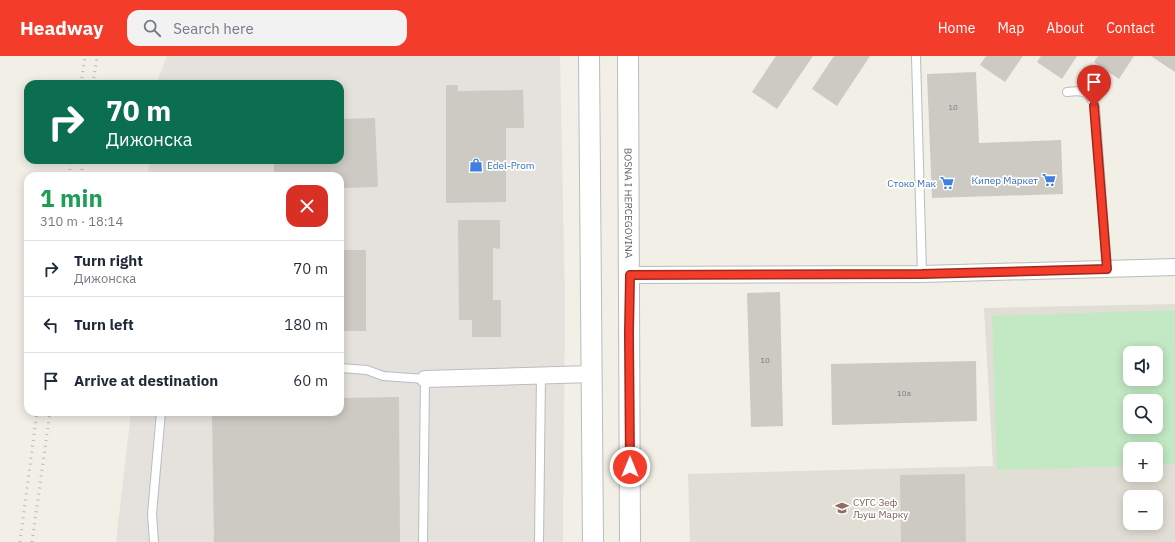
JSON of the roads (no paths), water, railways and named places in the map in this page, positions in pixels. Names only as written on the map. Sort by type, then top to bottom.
[{"type":"street","points":[[589,56],[593,542]]},
{"type":"street","name":"BOSNA I HERCEGOVINA","points":[[628,56],[630,542]]},
{"type":"street","points":[[630,275],[922,274],[1175,267]]},
{"type":"street","points":[[425,379],[592,374]]},
{"type":"lane","points":[[916,56],[922,274]]},
{"type":"lane","points":[[1067,92],[1078,90],[1085,92],[1092,98],[1094,106],[1107,269]]},
{"type":"lane","points":[[344,368],[367,370],[383,376],[425,379],[422,542]]},
{"type":"lane","points":[[539,542],[541,376]]},
{"type":"lane","points":[[154,542],[152,514],[160,416]]},
{"type":"railway","points":[[82,80],[85,56]]},
{"type":"railway","points":[[94,80],[97,56]]},
{"type":"railway","points":[[70,164],[70,172]]},
{"type":"railway","points":[[82,164],[82,172]]},
{"type":"railway","points":[[20,542],[36,416]]},
{"type":"railway","points":[[32,542],[49,416]]},
{"type":"place","name":"Edel-Prom","points":[[476,165]]},
{"type":"place","name":"Кипер Маркет","points":[[1049,180]]},
{"type":"place","name":"Стоко Мак","points":[[947,183]]},
{"type":"place","name":"СУГС Зеф Љуш Марку","points":[[842,508]]}]
